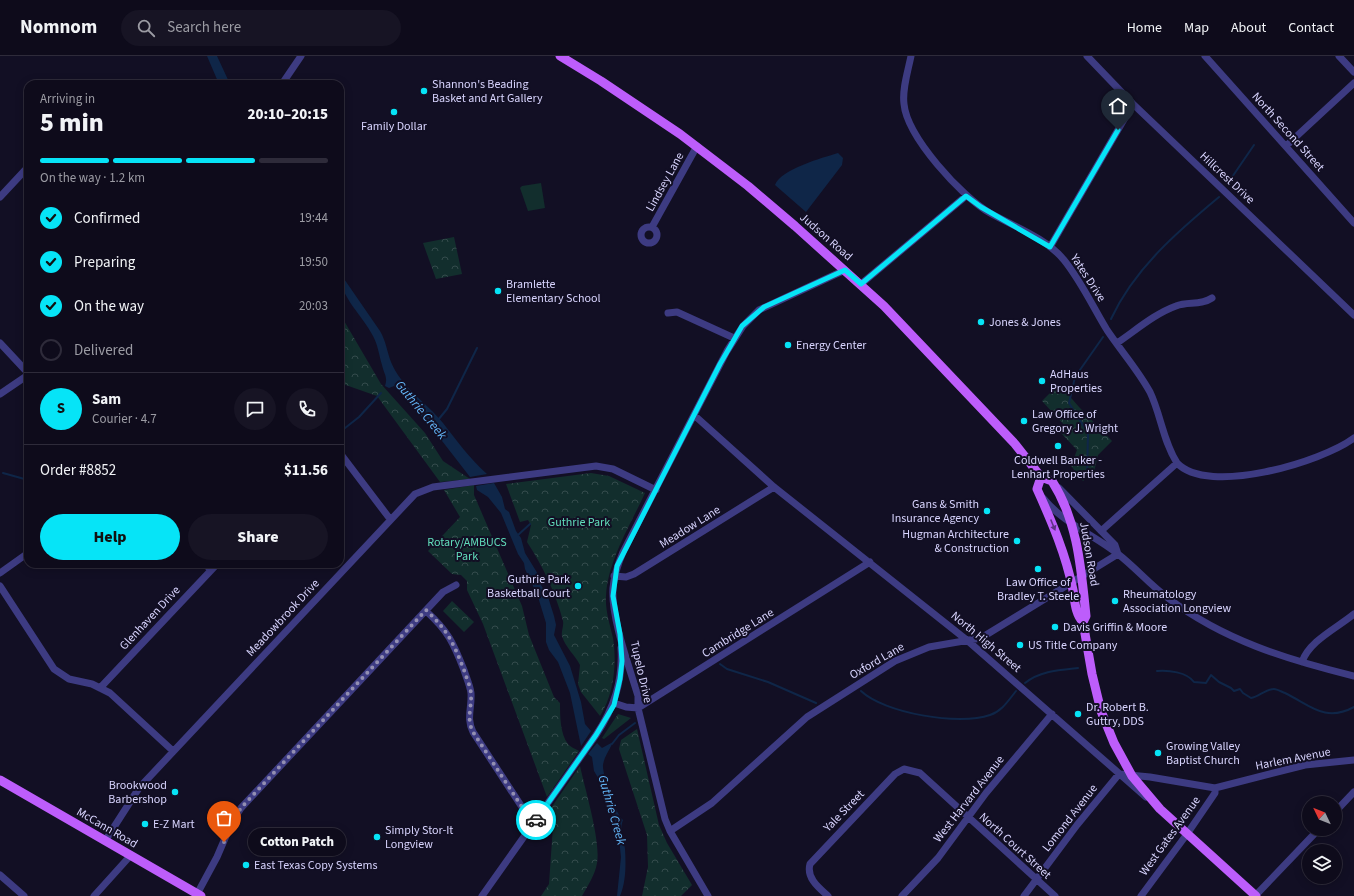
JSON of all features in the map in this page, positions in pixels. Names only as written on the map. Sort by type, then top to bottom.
[{"type":"main road","name":"Judson Road","points":[[560,56],[627,98],[697,146],[748,186],[861,284],[993,420],[1024,454],[1041,477]]},
{"type":"main road","points":[[1036,489],[1041,477],[1052,481]]},
{"type":"main road","name":"Judson Road","points":[[1052,481],[1066,506],[1073,525],[1082,577],[1086,616],[1083,622]]},
{"type":"main road","name":"Judson Road","points":[[1036,489],[1056,531],[1072,583],[1078,617],[1083,622],[1092,674],[1100,707],[1114,743],[1132,776],[1160,809]]},
{"type":"main road","name":"McCann Road","points":[[0,780],[198,895]]},
{"type":"main road","name":"North High Street","points":[[1160,809],[1256,896]]},
{"type":"street","points":[[285,80],[302,56]]},
{"type":"street","name":"Yates Drive","points":[[911,56],[904,100],[908,118],[918,136],[942,170],[966,196],[981,207],[1050,247],[1069,267],[1149,391],[1170,451],[1177,463]]},
{"type":"street","name":"Hillcrest Drive","points":[[1087,56],[1133,104],[1354,315]]},
{"type":"street","name":"North Second Street","points":[[1205,56],[1354,223]]},
{"type":"street","points":[[1339,56],[1354,72]]},
{"type":"street","points":[[1286,146],[1354,83]]},
{"type":"street","points":[[1050,247],[1133,104]]},
{"type":"street","name":"Lindsey Lane","points":[[652,227],[697,146]]},
{"type":"street","points":[[0,196],[24,171]]},
{"type":"street","points":[[861,284],[966,196]]},
{"type":"street","name":"Tupelo Drive","points":[[708,896],[670,831],[663,810],[638,708],[638,696],[620,634],[613,596],[614,576],[623,552],[734,338],[747,321],[764,307],[845,270]]},
{"type":"street","points":[[1117,343],[1169,309],[1183,303],[1204,302],[1212,298]]},
{"type":"street","points":[[668,313],[677,312],[734,338]]},
{"type":"street","points":[[0,343],[24,370]]},
{"type":"street","points":[[0,394],[24,377]]},
{"type":"street","name":"North High Street","points":[[694,415],[774,487],[968,641],[1160,809]]},
{"type":"street","points":[[1101,531],[1177,463],[1184,470],[1193,474],[1231,476],[1255,474],[1274,470],[1330,451],[1354,438]]},
{"type":"street","points":[[344,458],[390,519]]},
{"type":"street","name":"Meadowbrook Drive","points":[[105,841],[135,792],[413,495],[429,488],[590,466],[613,469],[656,490]]},
{"type":"street","points":[[1052,481],[1114,545],[1118,554]]},
{"type":"street","name":"Meadow Lane","points":[[614,576],[626,577],[634,574],[774,487]]},
{"type":"street","points":[[1036,489],[1054,510],[1073,525],[1118,554],[1166,597],[1210,625],[1254,646],[1302,662],[1354,676]]},
{"type":"street","name":"Oxford Lane","points":[[670,831],[712,803],[811,714],[902,658],[929,647],[981,638],[1118,554]]},
{"type":"street","points":[[0,573],[24,556]]},
{"type":"street","name":"Cambridge Lane","points":[[638,708],[870,562]]},
{"type":"street","name":"Glenhaven Drive","points":[[100,688],[213,568]]},
{"type":"street","points":[[198,895],[232,822],[241,808],[426,610],[446,590],[456,585]]},
{"type":"street","points":[[0,586],[54,669],[69,679],[100,688],[116,698],[173,751]]},
{"type":"street","points":[[426,610],[446,631],[457,651],[470,686],[471,697],[468,718],[473,732],[533,824]]},
{"type":"street","points":[[1302,662],[1305,653],[1311,645],[1354,614]]},
{"type":"street","points":[[482,896],[596,735],[614,703],[621,670],[620,634]]},
{"type":"street","points":[[614,703],[626,707],[638,708]]},
{"type":"street","name":"West Harvard Avenue","points":[[902,896],[938,858],[986,793],[1052,714]]},
{"type":"street","name":"Harlem Avenue","points":[[1119,774],[1215,788],[1305,765],[1354,760]]},
{"type":"street","name":"North Court Street","points":[[906,768],[918,772],[968,819],[1055,896]]},
{"type":"street","name":"Yale Street","points":[[828,896],[816,885],[810,876],[808,869],[811,863],[897,772],[906,768]]},
{"type":"street","name":"Lomond Avenue","points":[[1024,896],[1077,825],[1119,774]]},
{"type":"street","name":"West Gates Avenue","points":[[1141,896],[1187,834],[1215,793],[1215,788]]},
{"type":"street","points":[[1342,805],[1354,792]]},
{"type":"street","points":[[1256,896],[1312,836]]},
{"type":"street","points":[[94,896],[131,855]]},
{"type":"street","points":[[0,875],[24,896]]},
{"type":"green space","points":[[541,183],[545,208],[528,211],[520,188],[522,186]]},
{"type":"green space","points":[[454,237],[462,274],[436,279],[423,243]]},
{"type":"green space","points":[[344,321],[381,384],[425,433],[443,461],[470,479],[440,482],[377,396],[344,384]]},
{"type":"green space","points":[[1059,384],[1112,441],[1098,455],[1094,472],[1083,481],[1071,466],[1077,450],[1060,432],[1065,426],[1042,401]]},
{"type":"green space","name":"Guthrie Park","points":[[591,473],[609,476],[645,493],[615,556],[608,583],[606,607],[613,638],[615,658],[611,688],[605,707],[600,716],[581,692],[578,684],[580,665],[563,640],[563,621],[557,601],[544,570],[527,542],[531,525],[528,520],[520,522],[506,484]]},
{"type":"green space","name":"Rotary/AMBUCS Park","points":[[474,485],[474,495],[522,606],[529,635],[554,697],[560,703],[563,735],[569,745],[579,751],[547,797],[483,624],[467,590],[467,581],[461,575],[452,574],[428,551],[460,517],[444,490]]},
{"type":"green space","points":[[452,601],[474,622],[464,632],[443,611]]},
{"type":"green space","points":[[618,714],[631,718],[604,739],[602,738]]},
{"type":"green space","points":[[637,729],[659,825],[667,843],[692,885],[681,896],[642,896],[648,867],[647,835],[619,749],[621,740]]},
{"type":"green space","points":[[580,766],[597,842],[598,854],[595,872],[582,896],[541,896],[549,884],[553,826],[551,808]]},
{"type":"water","points":[[207,56],[217,56],[228,80],[217,80]]},
{"type":"water","points":[[838,153],[843,158],[842,165],[806,212],[775,185],[779,179],[793,169]]},
{"type":"water","name":"Guthrie Creek","points":[[344,279],[380,331],[395,371],[408,387],[437,416],[469,456],[487,474],[470,477],[432,428],[394,386],[389,388],[385,386],[386,378],[375,339],[344,290]]},
{"type":"water","points":[[494,483],[502,497],[505,509],[509,512],[516,531],[521,538],[525,553],[541,579],[541,585],[548,597],[556,625],[554,635],[570,666],[581,702],[585,724],[591,731],[581,746],[570,693],[558,662],[549,650],[546,642],[546,623],[538,597],[501,513],[488,497],[477,490],[476,486]]},
{"type":"water","name":"Guthrie Creek","points":[[613,742],[606,756],[603,770],[610,794],[620,817],[623,820],[622,831],[625,849],[625,867],[620,896],[617,896],[621,857],[615,821],[600,781],[594,771],[592,757],[588,754],[597,743],[602,748]]},
{"type":"waterway","points":[[1228,183],[1254,145]]},
{"type":"waterway","points":[[1111,319],[1132,284],[1158,252],[1219,197]]},
{"type":"waterway","points":[[1087,476],[1088,433],[1069,403],[1075,377],[1103,337]]},
{"type":"waterway","name":"Guthrie Creek","points":[[438,420],[447,409],[477,348]]},
{"type":"waterway","points":[[344,429],[359,417],[381,393]]},
{"type":"waterway","points":[[3,473],[24,479]]},
{"type":"waterway","points":[[518,535],[530,524]]},
{"type":"waterway","points":[[720,664],[727,669],[768,682],[816,703]]},
{"type":"waterway","points":[[1025,683],[1037,676],[1057,670],[1078,668]]},
{"type":"waterway","points":[[1157,671],[1177,672],[1187,676],[1194,682],[1206,683],[1211,675],[1234,691],[1240,689],[1251,698],[1268,690],[1275,689],[1310,707],[1326,713],[1344,711],[1354,707]]},
{"type":"waterway","points":[[861,691],[872,699],[886,706],[922,715],[960,719],[990,715],[998,711],[1016,691]]},
{"type":"waterway","points":[[612,744],[619,735],[635,723]]},
{"type":"way so far","points":[[224,842],[232,822],[241,808],[426,610],[449,635],[470,686],[471,700],[468,710],[470,728],[533,824],[536,820]]},
{"type":"place","name":"Shannon's Beading Basket and Art Gallery","points":[[424,91]]},
{"type":"place","name":"Family Dollar","points":[[394,112]]},
{"type":"place","name":"Bramlette Elementary School","points":[[498,291]]},
{"type":"place","name":"Jones & Jones","points":[[981,322]]},
{"type":"place","name":"Energy Center","points":[[788,345]]},
{"type":"place","name":"AdHaus Properties","points":[[1042,381]]},
{"type":"place","name":"Law Office of Gregory J. Wright","points":[[1024,421]]},
{"type":"place","name":"Coldwell Banker - Lenhart Properties","points":[[1058,446]]},
{"type":"place","name":"Gans & Smith Insurance Agency","points":[[987,511]]},
{"type":"place","name":"Hugman Architecture & Construction","points":[[1017,541]]},
{"type":"place","name":"Law Office of Bradley T. Steele","points":[[1038,569]]},
{"type":"place","name":"Guthrie Park Basketball Court","points":[[578,586]]},
{"type":"place","name":"Rheumatology Association Longview","points":[[1115,601]]},
{"type":"place","name":"Davis Griffin & Moore","points":[[1055,627]]},
{"type":"place","name":"US Title Company","points":[[1020,645]]},
{"type":"place","name":"Dr. Robert B. Guttry, DDS","points":[[1078,714]]},
{"type":"place","name":"Growing Valley Baptist Church","points":[[1158,753]]},
{"type":"place","name":"Brookwood Barbershop","points":[[175,792]]},
{"type":"place","name":"E-Z Mart","points":[[145,824]]},
{"type":"place","name":"Simply Stor-It Longview","points":[[377,837]]},
{"type":"place","name":"Cotton Patch","points":[[224,842]]},
{"type":"place","name":"East Texas Copy Systems","points":[[246,865]]},
{"type":"route","points":[[536,820],[606,721],[612,708],[620,679],[622,661],[620,634],[613,596],[617,566],[730,344],[742,326],[755,313],[764,307],[845,270],[861,284],[966,196],[981,207],[1044,242],[1050,247],[1118,130]]}]
